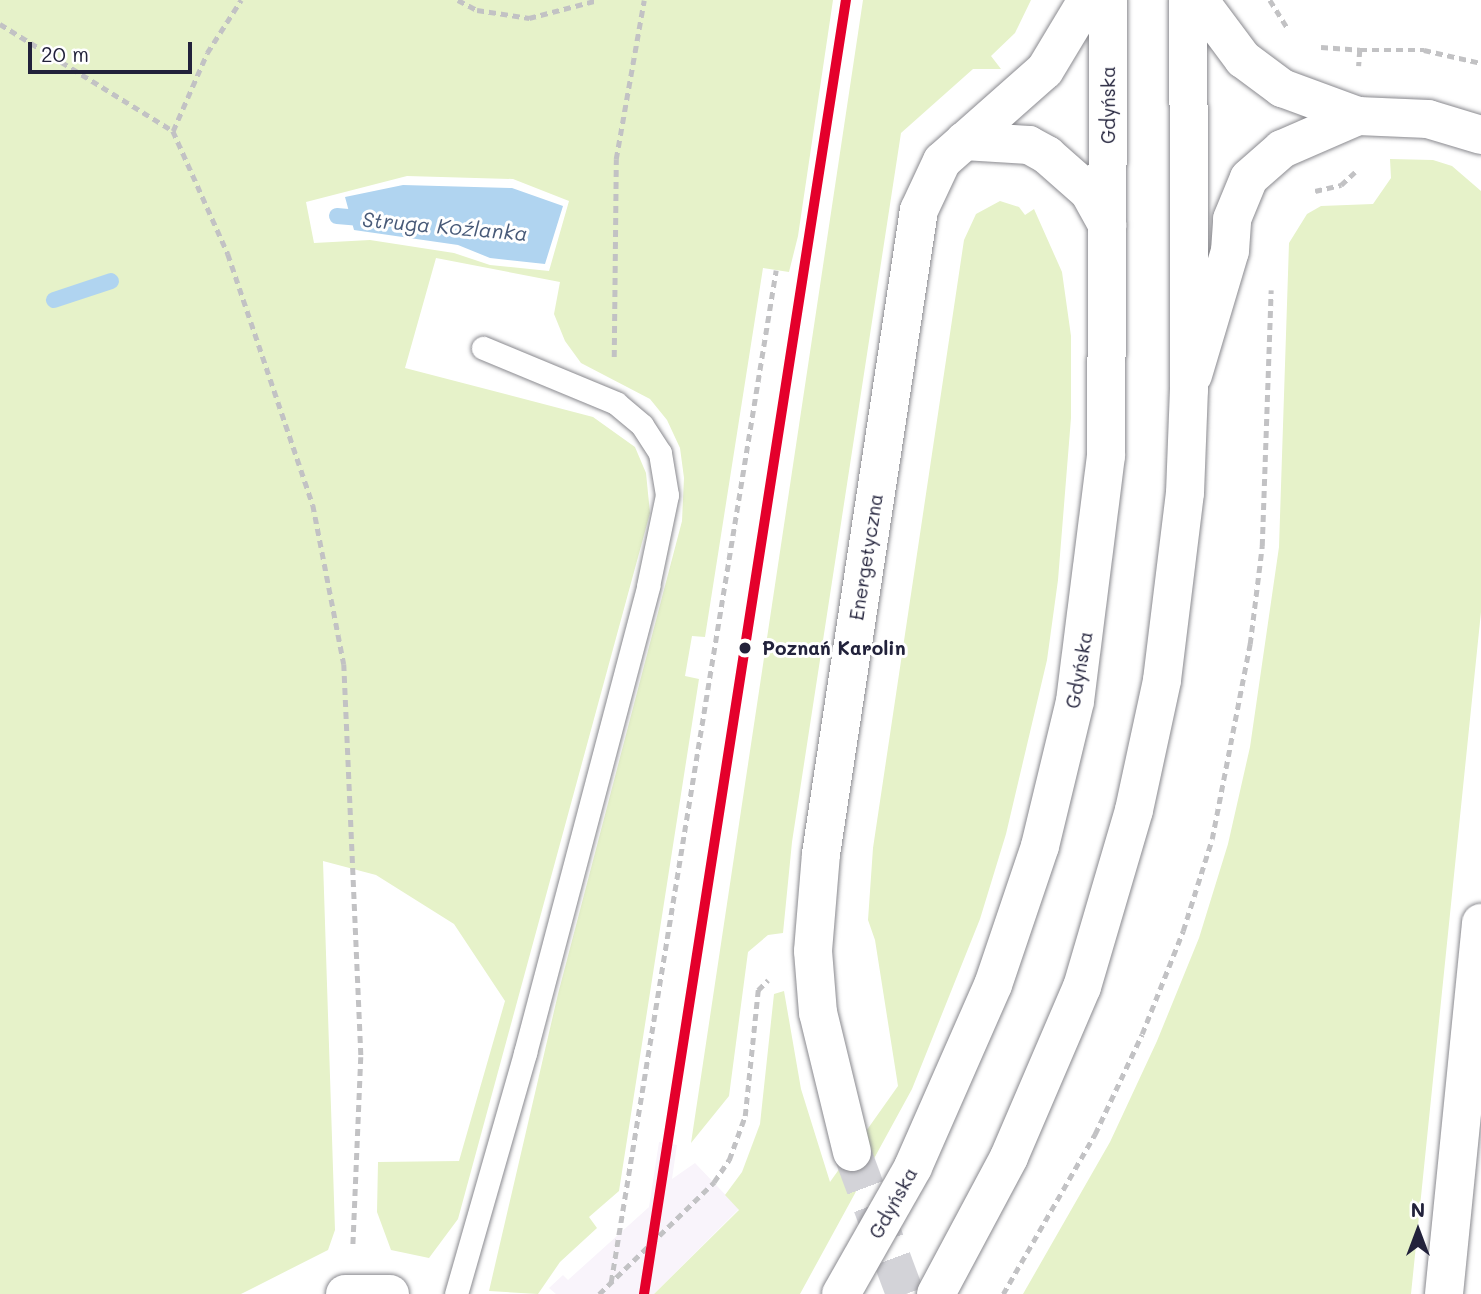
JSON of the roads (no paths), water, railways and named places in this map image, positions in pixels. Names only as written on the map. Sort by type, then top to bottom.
[{"type":"main road","name":"Energetyczna","points":[[852,1152],[818,1013],[813,951],[821,854],[919,210],[942,161],[1045,70],[1087,0]]},
{"type":"main road","name":"Gdyńska","points":[[841,1294],[913,1167],[955,1079],[1010,941],[1056,785],[1083,652],[1102,505],[1108,0]]},
{"type":"main road","points":[[936,1294],[985,1207],[1059,1045],[1117,873],[1149,746],[1171,621],[1185,493],[1189,390],[1188,0]]},
{"type":"main road","points":[[1199,0],[1236,52],[1258,73],[1296,94],[1358,116],[1428,119],[1481,135]]},
{"type":"main road","points":[[1189,390],[1230,251],[1232,219],[1249,178],[1282,149],[1358,116]]},
{"type":"main road","points":[[964,141],[1029,145],[1047,155],[1089,192],[1107,225]]},
{"type":"main road","points":[[1444,1294],[1481,923]]},
{"type":"main road","points":[[348,1293],[390,1294]]},
{"type":"lane","points":[[456,1294],[525,1053],[648,586],[667,495],[660,453],[642,425],[616,403],[482,348]]},
{"type":"water","points":[[403,185],[512,188],[563,206],[545,264],[490,258],[458,245],[354,230],[345,197]]},
{"type":"waterway","name":"Struga Koźlanka","points":[[337,216],[370,219]]},
{"type":"waterway","name":"Struga Koźlanka","points":[[54,300],[111,281]]},
{"type":"tunnel","points":[[852,1152],[905,1294]]},
{"type":"place","name":"Poznań Karolin","points":[[745,648]]}]
